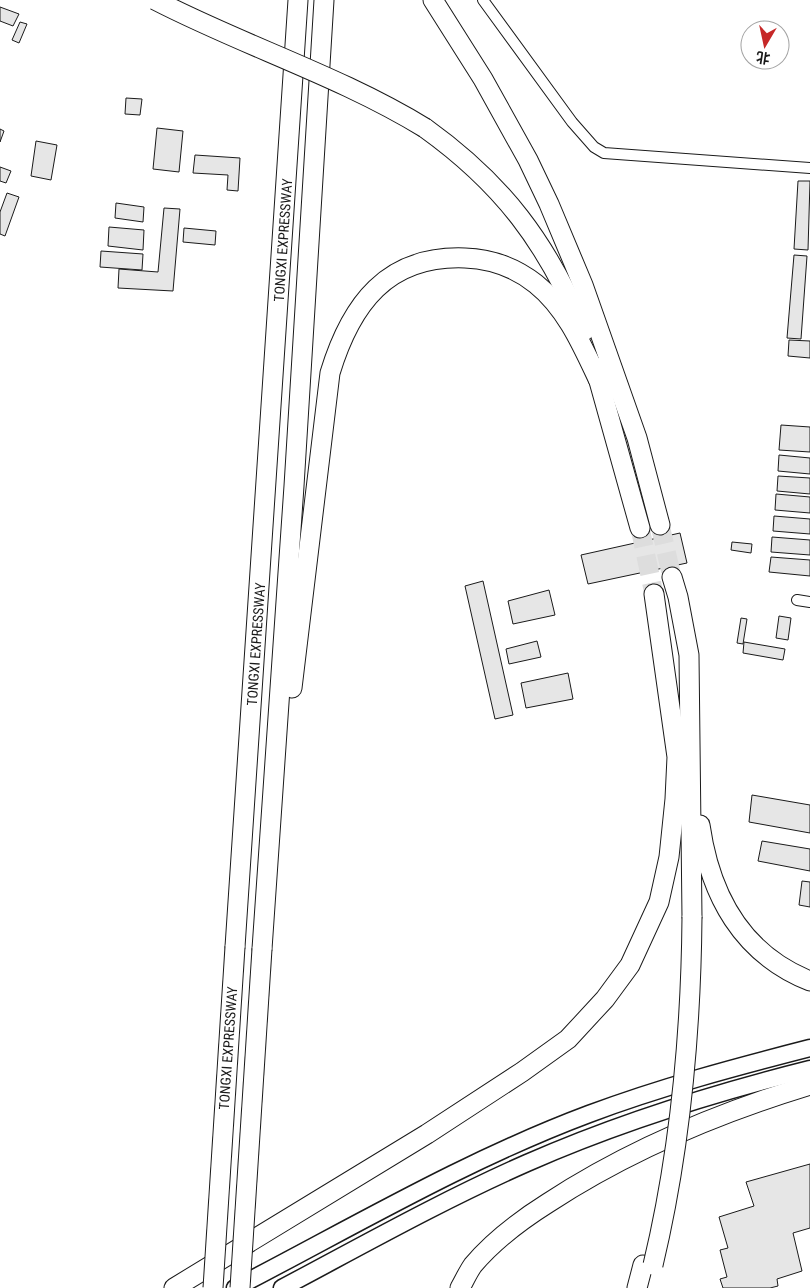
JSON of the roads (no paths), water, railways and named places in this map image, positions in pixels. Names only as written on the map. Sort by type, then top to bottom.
[{"type":"highway","points":[[155,0],[428,124],[474,154],[521,201],[565,268],[611,364]]},
{"type":"highway","points":[[181,0],[344,72],[406,103],[473,166],[520,215],[558,273],[585,333],[640,528]]},
{"type":"highway","points":[[278,301],[286,0]]},
{"type":"highway","name":"TONGXI EXPRESSWAY","points":[[212,1288],[298,0]]},
{"type":"highway","name":"TONGXI EXPRESSWAY","points":[[240,1288],[294,486],[324,0]]},
{"type":"highway","points":[[433,0],[484,79],[528,160],[583,285],[637,438],[660,525]]},
{"type":"highway","points":[[269,843],[307,575],[330,373],[347,325],[360,306],[390,277],[428,260],[465,258],[498,263],[519,272],[536,284],[552,301],[568,322],[598,379]]},
{"type":"highway","points":[[637,1288],[648,1265],[670,1177],[688,1040],[684,754],[689,655],[678,597],[672,577]]},
{"type":"highway","points":[[654,594],[684,754],[711,876],[725,908],[746,937],[772,960],[810,981]]},
{"type":"highway","points":[[174,1288],[427,1134],[522,1072],[568,1039],[605,999],[630,965],[659,902],[669,856],[684,754]]},
{"type":"highway","points":[[460,1288],[472,1266],[494,1243],[528,1216],[580,1182],[646,1148],[732,1110],[810,1085]]},
{"type":"highway","points":[[647,1288],[648,1265]]},
{"type":"main road","points":[[235,1288],[460,1172],[572,1121],[737,1066],[810,1048]]},
{"type":"main road","points":[[282,1288],[468,1191],[528,1162],[599,1134],[742,1086],[810,1069]]},
{"type":"street","points":[[483,0],[572,122],[594,147],[604,153],[810,168]]},
{"type":"street","points":[[797,600],[810,602]]},
{"type":"tunnel","points":[[660,525],[672,577]]},
{"type":"tunnel","points":[[640,528],[654,594]]}]
